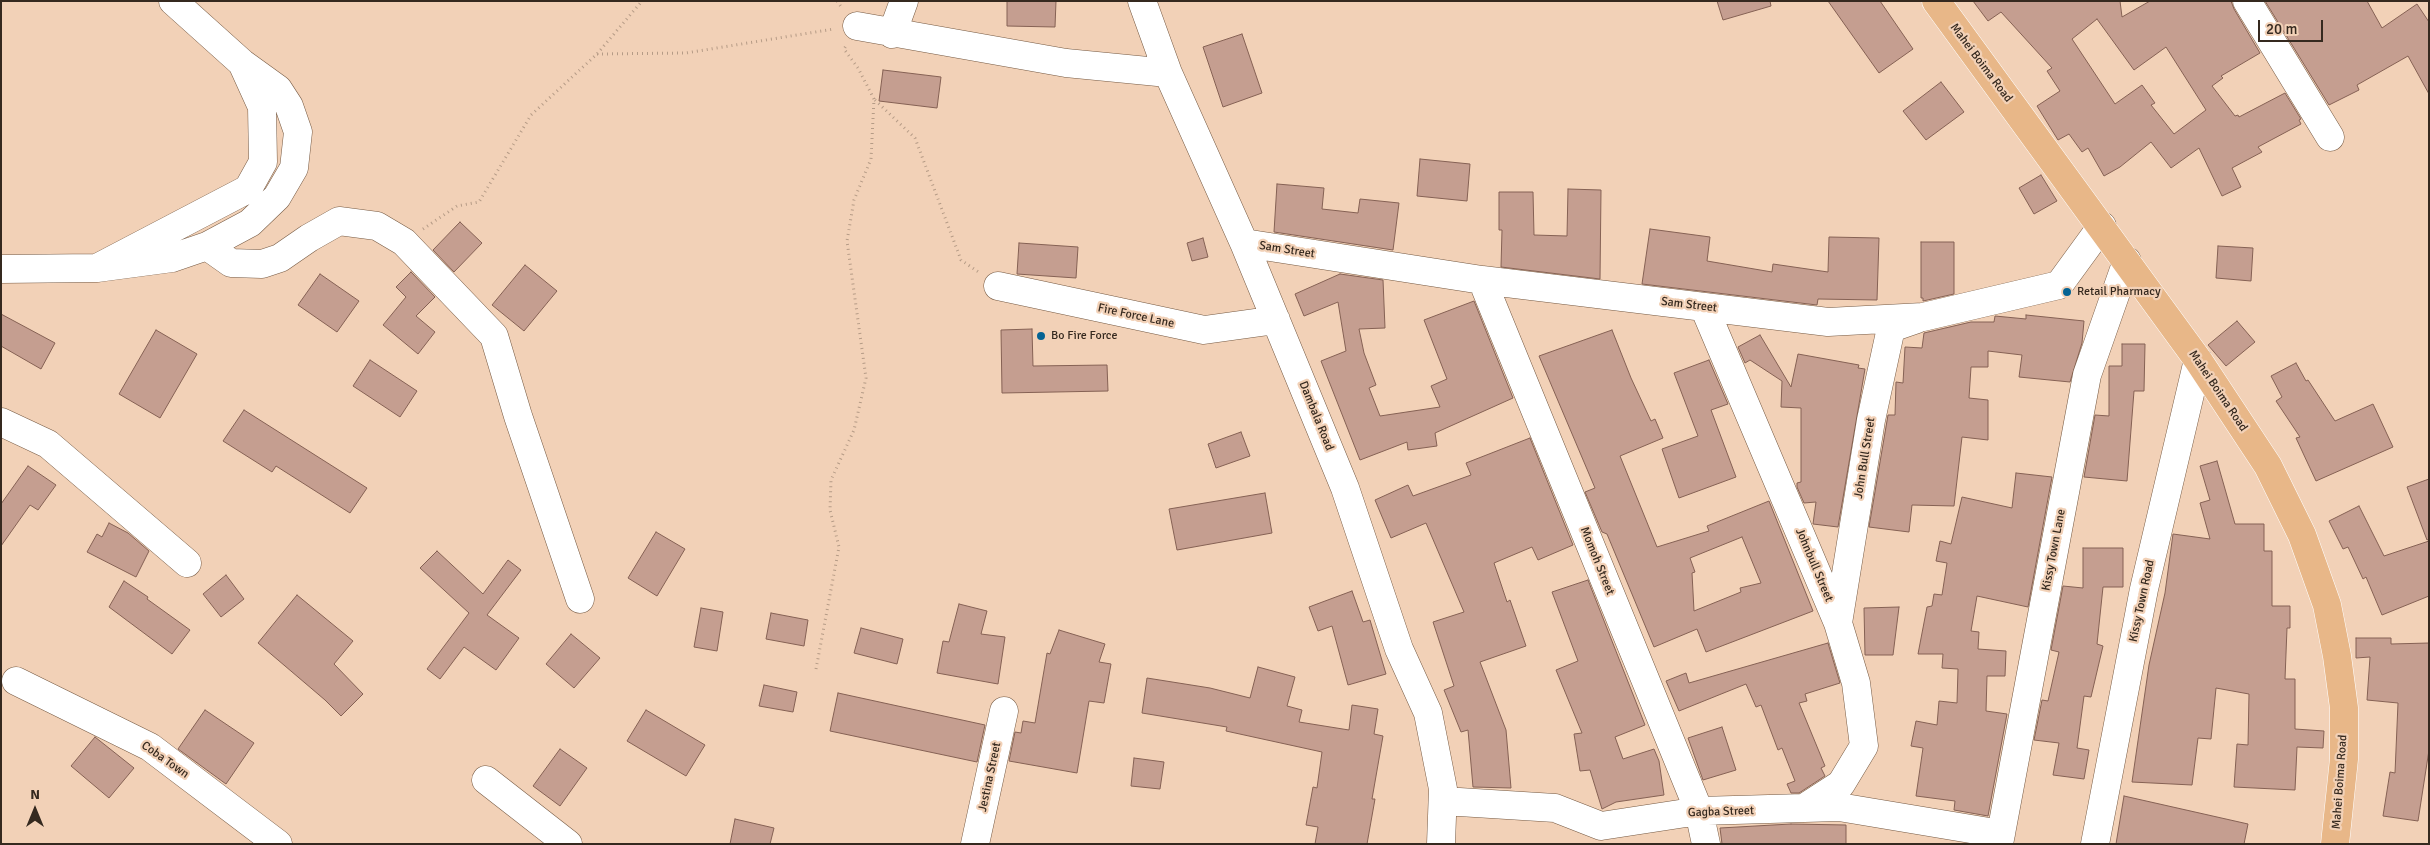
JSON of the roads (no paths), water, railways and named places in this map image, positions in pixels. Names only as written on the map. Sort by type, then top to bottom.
[{"type":"main road","name":"Mahei Boima Road","points":[[1936,1],[2198,360],[2268,466],[2302,536],[2327,606],[2337,656],[2344,708],[2344,759],[2335,844]]},
{"type":"street","points":[[1,269],[97,268],[172,258],[207,246],[250,223],[277,197],[294,168],[298,132],[289,106],[278,89],[242,63],[173,1]]},
{"type":"street","points":[[892,34],[904,1]]},
{"type":"street","name":"Dambala Road","points":[[1142,1],[1168,72],[1244,243],[1345,488],[1399,649],[1428,713],[1444,789],[1441,844]]},
{"type":"street","points":[[2247,1],[2330,137]]},
{"type":"street","points":[[857,26],[892,34],[1066,63],[1168,72]]},
{"type":"street","points":[[97,268],[248,189],[263,162],[262,107],[242,63]]},
{"type":"street","points":[[207,246],[231,263],[262,264],[280,258],[309,238],[339,221],[377,226],[404,242],[494,336],[518,416],[580,599]]},
{"type":"street","name":"Sam Street","points":[[1244,243],[1482,280],[1828,322],[1923,317],[2059,285],[2102,226]]},
{"type":"street","name":"Kissy Town Lane","points":[[2000,839],[2087,375],[2127,261]]},
{"type":"street","name":"Momoh Street","points":[[1482,280],[1699,811],[1706,844]]},
{"type":"street","name":"Fire Force Lane","points":[[998,286],[1204,330],[1276,320]]},
{"type":"street","name":"Johnbull Street","points":[[1704,307],[1838,623],[1856,683],[1864,746],[1841,784],[1801,810]]},
{"type":"street","name":"John Bull Street","points":[[1838,623],[1871,420],[1891,328],[1923,317]]},
{"type":"street","name":"Kissy Town Road","points":[[2095,844],[2144,589],[2198,360]]},
{"type":"street","points":[[1,422],[48,444],[187,563]]},
{"type":"street","name":"Coba Town","points":[[16,680],[150,747],[278,844]]},
{"type":"street","name":"Jestina Street","points":[[975,844],[1004,711]]},
{"type":"street","points":[[486,780],[568,844]]},
{"type":"street","name":"Gagba Street","points":[[1443,801],[1555,808],[1601,826],[1699,811],[1839,808],[2000,839]]},
{"type":"place","name":"Retail Pharmacy","points":[[2067,292]]},
{"type":"place","name":"Bo Fire Force","points":[[1041,336]]}]
